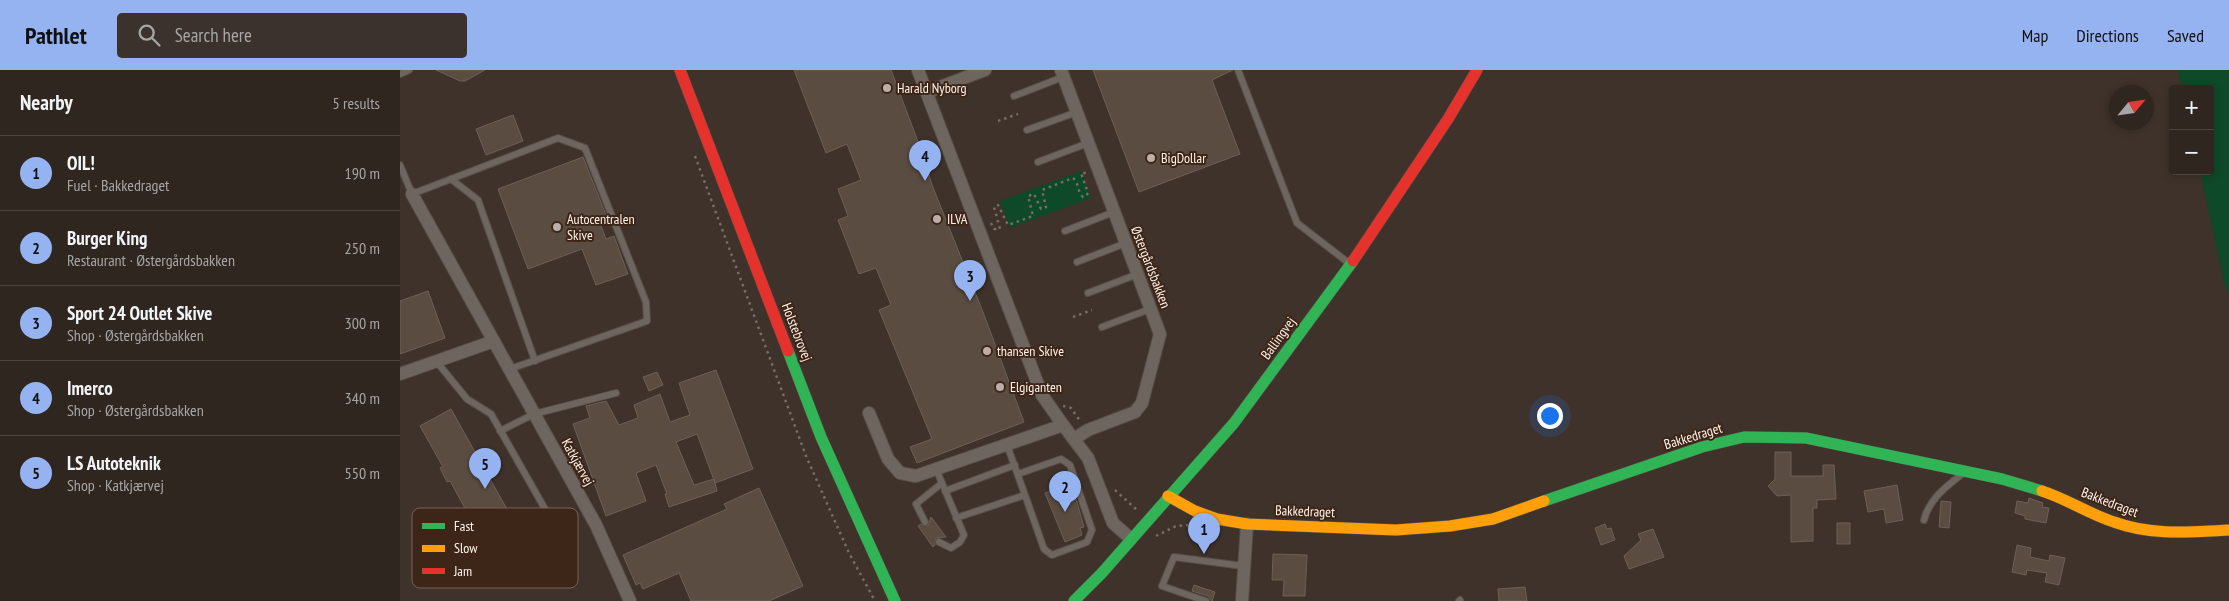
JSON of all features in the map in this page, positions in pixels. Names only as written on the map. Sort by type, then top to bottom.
[{"type":"main road","name":"Holstebrovej","points":[[680,70],[821,437],[895,601]]},
{"type":"main road","name":"Ballingvej","points":[[1074,601],[1101,574],[1234,423],[1351,264],[1448,119],[1477,70]]},
{"type":"main road","name":"Bakkedraget","points":[[1168,496],[1202,514],[1217,519],[1247,524],[1396,530],[1450,526],[1493,519],[1702,447],[1744,437],[1778,436],[1806,438],[2002,479],[2054,495],[2113,522],[2141,530],[2172,533],[2229,530]]},
{"type":"street","points":[[918,70],[1039,387],[1053,411],[1088,458],[1113,523],[1131,539]]},
{"type":"street","points":[[927,92],[985,70]]},
{"type":"street","name":"Østergårdsbakken","points":[[1062,73],[1160,334],[1142,403],[1135,412],[1088,430],[1074,439]]},
{"type":"street","name":"Katkjærvej","points":[[412,194],[596,525],[630,601]]},
{"type":"street","points":[[400,374],[494,341]]},
{"type":"street","points":[[870,413],[888,459],[900,473],[916,476],[1063,425]]},
{"type":"street","points":[[1242,601],[1247,524]]},
{"type":"lane","points":[[400,74],[409,70]]},
{"type":"lane","points":[[1238,70],[1297,223],[1351,264]]},
{"type":"lane","points":[[1014,96],[1062,73]]},
{"type":"lane","points":[[1027,130],[1077,112]]},
{"type":"lane","points":[[400,165],[412,194],[558,138],[585,148],[646,302],[647,321],[510,369]]},
{"type":"lane","points":[[1038,162],[1088,143]]},
{"type":"lane","points":[[451,179],[478,200],[535,361]]},
{"type":"lane","points":[[1065,231],[1114,212]]},
{"type":"lane","points":[[1077,262],[1126,243]]},
{"type":"lane","points":[[1088,293],[1138,274]]},
{"type":"lane","points":[[1102,327],[1150,309]]},
{"type":"lane","points":[[436,362],[467,399],[491,414],[544,508]]},
{"type":"lane","points":[[500,431],[534,414],[616,393]]},
{"type":"lane","points":[[1007,445],[1044,549],[1052,555],[1087,542],[1092,530],[1070,465],[1061,459],[1018,474]]},
{"type":"lane","points":[[945,491],[1015,465]]},
{"type":"lane","points":[[936,469],[964,535],[960,542],[951,548],[939,542]]},
{"type":"lane","points":[[1924,520],[1927,509],[1940,493],[1965,472]]},
{"type":"lane","points":[[924,522],[916,504],[942,483]]},
{"type":"lane","points":[[956,518],[1025,495]]},
{"type":"lane","points":[[1206,601],[1162,586],[1174,558],[1243,566]]},
{"type":"path","points":[[998,121],[1018,114]]},
{"type":"path","points":[[693,150],[806,456],[849,553],[875,601]]},
{"type":"path","points":[[989,218],[994,229],[1000,229],[994,207],[998,205],[1008,225],[1033,216],[1028,196],[1034,194],[1041,209],[1046,207],[1042,190],[1073,178],[1083,197],[1088,193],[1081,174],[1086,172],[1090,181]]},
{"type":"path","points":[[1073,318],[1092,310]]},
{"type":"path","points":[[1053,411],[1066,405],[1071,408],[1088,430]]},
{"type":"path","points":[[1114,489],[1120,497],[1161,532]]},
{"type":"green space","points":[[2178,70],[2229,70],[2229,295],[2224,282],[2201,175],[2214,175],[2214,85],[2181,85]]},
{"type":"green space","points":[[1081,171],[1091,198],[1010,228],[1000,201]]},
{"type":"building","points":[[436,70],[485,70],[465,81],[460,81]]},
{"type":"building","points":[[794,70],[891,70],[923,155],[932,185],[983,312],[1024,422],[917,463],[910,447],[932,439],[879,310],[891,305],[876,268],[859,274],[838,220],[848,216],[838,189],[861,180],[847,144],[826,153]]},
{"type":"building","points":[[1093,70],[1233,70],[1212,80],[1240,154],[1139,192]]},
{"type":"building","points":[[513,115],[523,141],[486,155],[476,129]]},
{"type":"building","name":"Autocentralen Skive","points":[[583,157],[606,215],[598,218],[606,239],[614,236],[628,274],[596,285],[582,249],[528,269],[498,189]]},
{"type":"building","points":[[428,291],[445,338],[400,354],[400,301]]},
{"type":"building","points":[[716,370],[753,469],[715,483],[717,491],[669,507],[665,494],[667,494],[656,465],[636,473],[646,501],[606,516],[573,424],[590,418],[586,406],[606,401],[619,425],[638,418],[634,405],[660,394],[670,422],[690,415],[679,383]],"holes":[[[697,434],[714,479],[694,485],[676,442]]]},
{"type":"building","points":[[657,372],[663,385],[649,391],[643,377]]},
{"type":"building","points":[[451,409],[506,508],[465,508],[450,481],[447,482],[440,468],[443,467],[420,426]]},
{"type":"building","points":[[1775,452],[1791,452],[1791,476],[1823,476],[1823,465],[1834,465],[1836,499],[1817,500],[1817,508],[1813,508],[1813,541],[1791,542],[1791,495],[1777,496],[1768,486],[1775,479]]},
{"type":"building","points":[[1069,484],[1077,502],[1084,527],[1080,528],[1082,535],[1065,542],[1045,493]]},
{"type":"building","points":[[1897,485],[1903,520],[1886,523],[1884,509],[1868,512],[1864,491]]},
{"type":"building","points":[[759,488],[803,586],[769,601],[691,601],[679,573],[643,589],[640,583],[636,585],[623,555],[727,509],[724,504]]},
{"type":"building","points":[[2029,498],[2043,503],[2042,507],[2049,508],[2046,523],[2025,519],[2025,516],[2015,513],[2017,501],[2028,503]]},
{"type":"building","points":[[1941,501],[1951,502],[1949,528],[1939,527]]},
{"type":"building","points":[[931,517],[946,537],[936,538],[933,547],[918,526],[921,524],[928,526]]},
{"type":"building","points":[[1837,523],[1850,523],[1850,544],[1837,544]]},
{"type":"building","points":[[1605,524],[1607,529],[1611,528],[1615,540],[1601,545],[1595,528]]},
{"type":"building","points":[[1653,529],[1664,557],[1629,569],[1624,556],[1641,540],[1638,534]]},
{"type":"building","points":[[2017,545],[2031,548],[2030,557],[2049,561],[2050,555],[2065,558],[2059,585],[2045,582],[2047,573],[2027,570],[2026,575],[2012,572]]},
{"type":"building","points":[[1273,554],[1307,555],[1305,596],[1283,596],[1284,580],[1272,580]]},
{"type":"building","points":[[1194,585],[1215,592],[1212,601],[1208,596],[1192,591]]},
{"type":"building","points":[[1525,587],[1527,601],[1499,601],[1498,589]]},
{"type":"traffic: fast","points":[[1074,601],[1101,574],[1234,423],[1353,261]]},
{"type":"traffic: fast","points":[[788,351],[821,437],[895,601]]},
{"type":"traffic: fast","points":[[1544,501],[1702,447],[1744,437],[1806,438],[2002,479],[2042,491]]},
{"type":"traffic: slow","points":[[2042,491],[2105,519],[2128,526],[2171,532],[2229,530]]},
{"type":"traffic: slow","points":[[1168,496],[1195,511],[1217,519],[1247,524],[1396,530],[1450,526],[1493,519],[1544,501]]},
{"type":"traffic: jam","points":[[680,70],[788,351]]},
{"type":"traffic: jam","points":[[1353,261],[1448,119],[1477,70]]},
{"type":"place","name":"Harald Nyborg","points":[[887,88]]},
{"type":"place","name":"BigDollar","points":[[1151,158]]},
{"type":"place","name":"Imerco","points":[[925,181]]},
{"type":"place","name":"ILVA","points":[[937,219]]},
{"type":"place","name":"Autocentralen Skive","points":[[557,227]]},
{"type":"place","name":"Sport 24 Outlet Skive","points":[[970,301]]},
{"type":"place","name":"thansen Skive","points":[[987,351]]},
{"type":"place","name":"Elgiganten","points":[[1000,387]]},
{"type":"place","name":"LS Autoteknik","points":[[485,489]]},
{"type":"place","name":"Burger King","points":[[1065,512]]},
{"type":"place","name":"OIL!","points":[[1204,554]]}]
